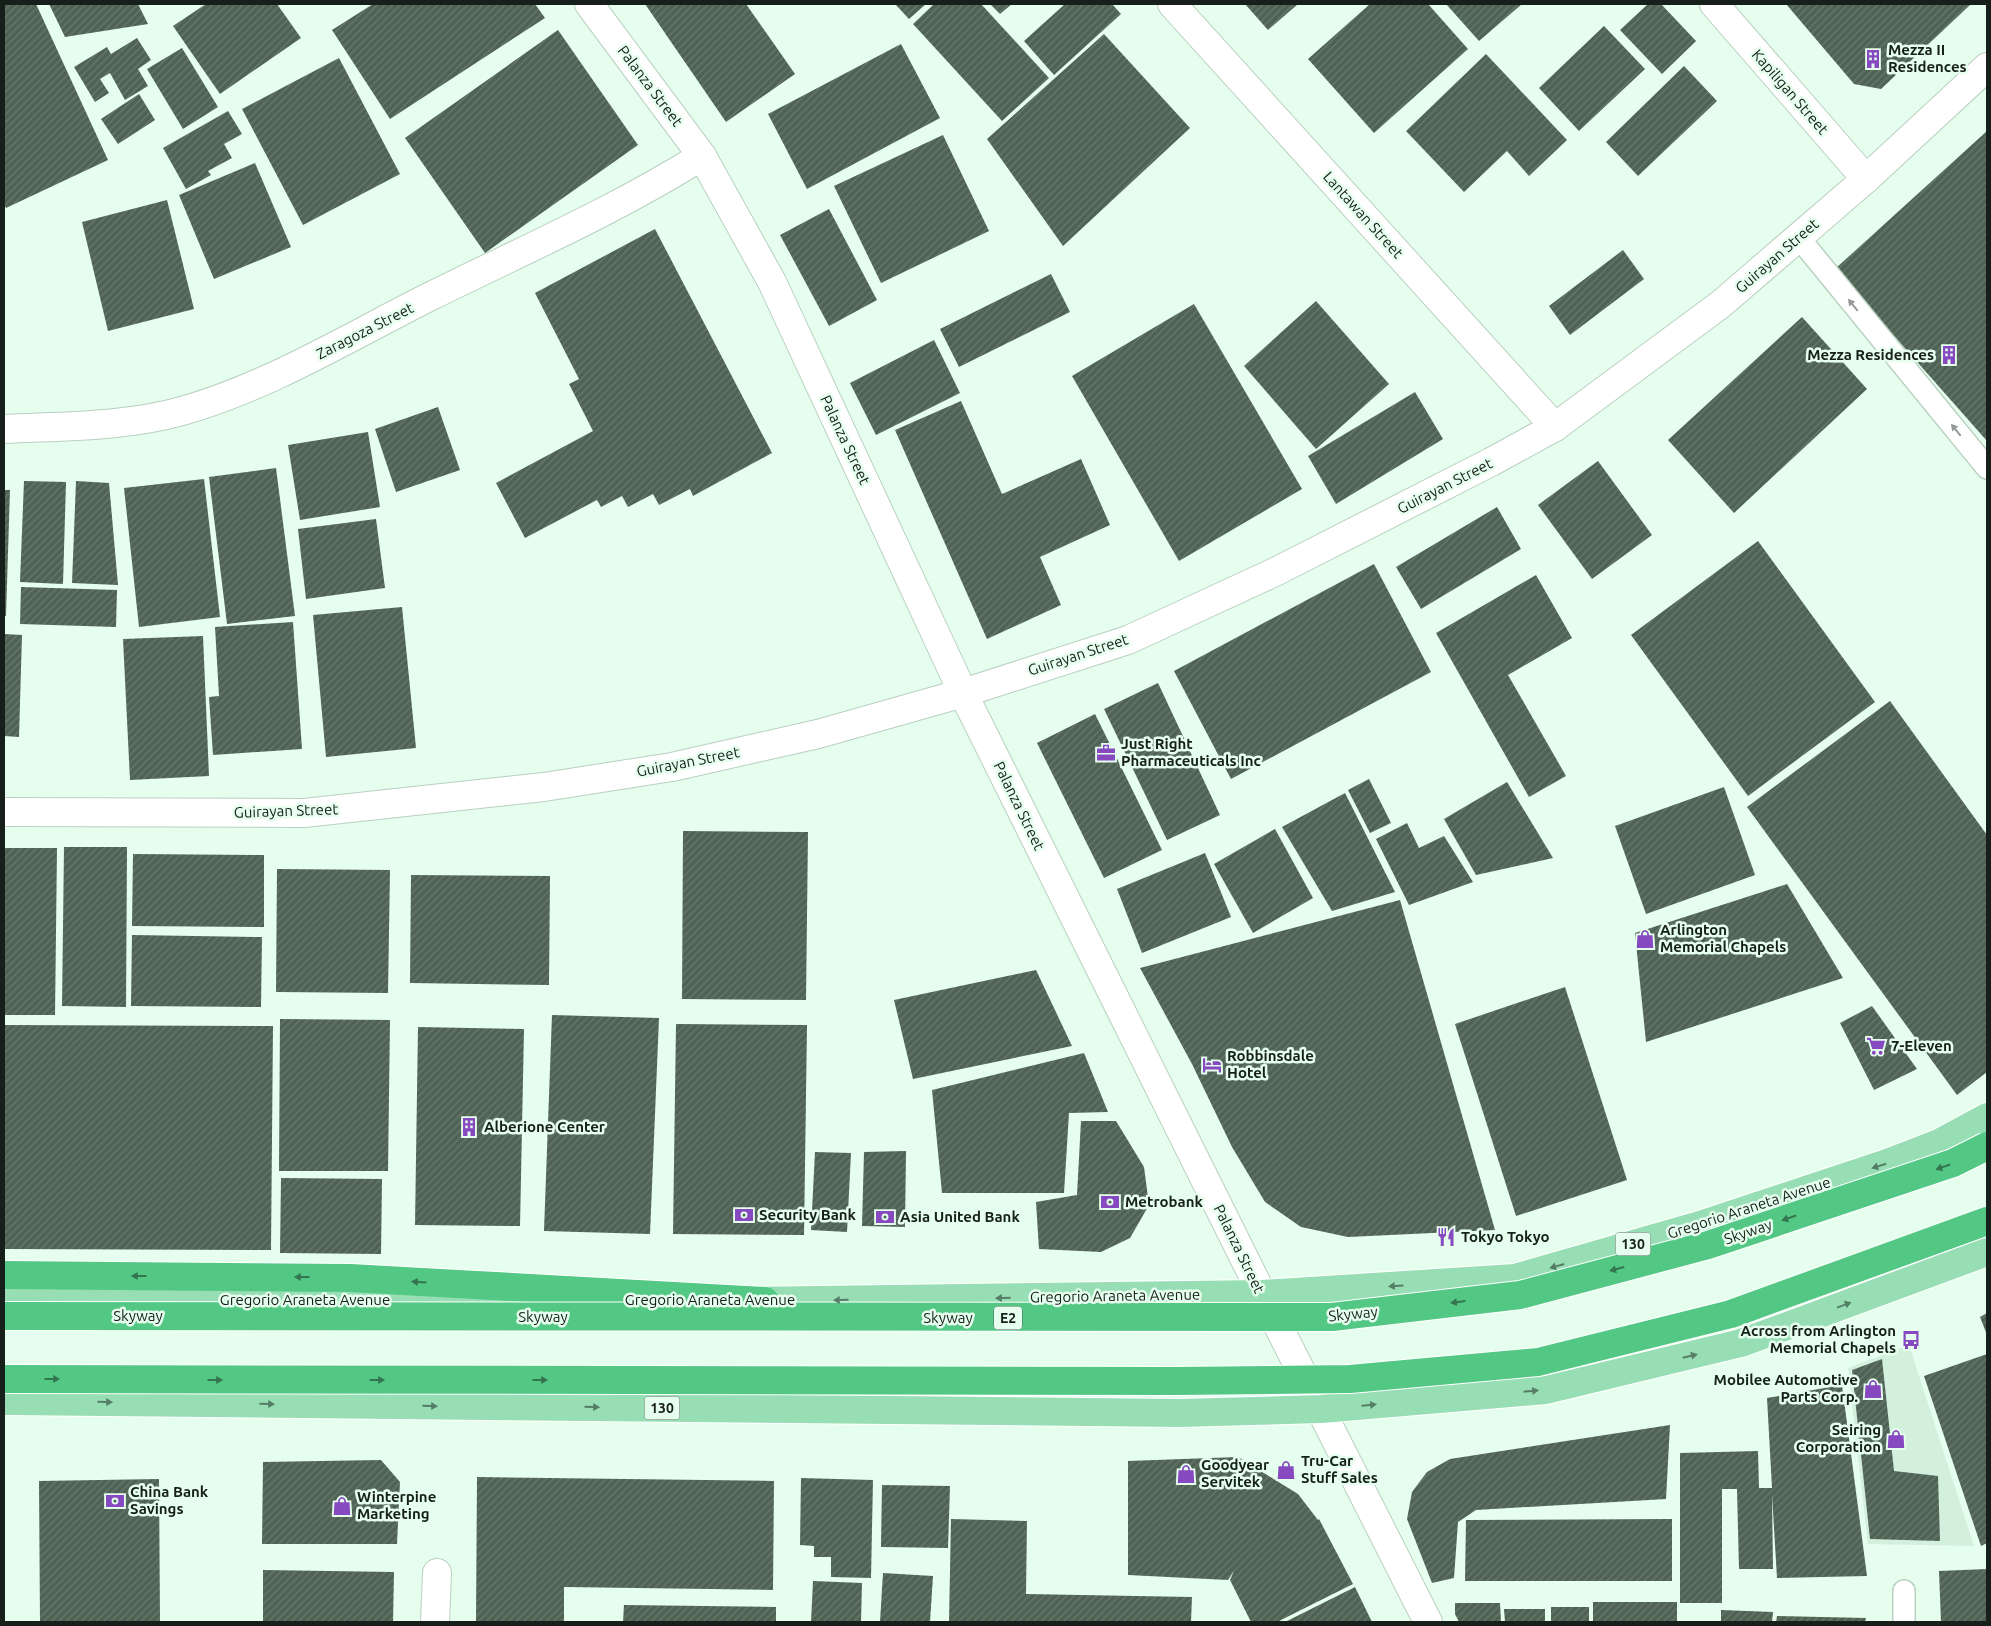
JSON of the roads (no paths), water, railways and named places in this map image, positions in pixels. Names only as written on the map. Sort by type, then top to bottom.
[{"type":"highway","name":"Skyway","points":[[4,1316],[1332,1317],[1520,1295],[1708,1246],[1953,1163],[1987,1146]]},
{"type":"highway","points":[[4,1379],[1174,1381],[1360,1378],[1538,1362],[1731,1314],[1987,1221]]},
{"type":"highway","points":[[4,1275],[350,1278],[765,1301]]},
{"type":"main road","name":"Gregorio Araneta Avenue","points":[[4,1300],[765,1301],[1262,1294],[1515,1278],[1685,1229],[1887,1163],[1939,1143],[1987,1117]]},
{"type":"main road","name":"130","points":[[4,1401],[1170,1413],[1321,1409],[1546,1390],[1565,1386],[1741,1344],[1987,1252]]},
{"type":"street","name":"Palanza Street","points":[[589,4],[702,156],[772,282],[963,693],[1262,1294],[1428,1622]]},
{"type":"street","name":"Lantawan Street","points":[[1172,4],[1555,427]]},
{"type":"street","name":"Kapiligan Street","points":[[1714,4],[1866,180]]},
{"type":"street","name":"Guirayan Street","points":[[4,812],[304,813],[534,788],[672,767],[818,734],[963,693],[1128,640],[1277,571],[1492,462],[1555,427],[1721,304],[1866,180],[1987,67]]},
{"type":"street","name":"Zaragoza Street","points":[[4,429],[117,423],[180,412],[236,393],[302,364],[429,297],[649,190],[702,156]]},
{"type":"street","points":[[435,1622],[438,1573]]},
{"type":"lane","points":[[1798,238],[1987,468]]},
{"type":"lane","points":[[1904,1590],[1904,1622]]},
{"type":"place","name":"Mezza II Residences","points":[[1873,59]]},
{"type":"place","name":"Mezza Residences","points":[[1949,355]]},
{"type":"place","name":"Just Right Pharmaceuticals Inc","points":[[1106,753]]},
{"type":"place","name":"Arlington Memorial Chapels","points":[[1645,939]]},
{"type":"place","name":"7-Eleven","points":[[1876,1046]]},
{"type":"place","name":"Robbinsdale Hotel","points":[[1212,1065]]},
{"type":"place","name":"Alberione Center","points":[[469,1127]]},
{"type":"place","name":"Metrobank","points":[[1110,1202]]},
{"type":"place","name":"Security Bank","points":[[744,1215]]},
{"type":"place","name":"Asia United Bank","points":[[885,1217]]},
{"type":"place","name":"Tokyo Tokyo","points":[[1446,1237]]},
{"type":"place","name":"Across from Arlington Memorial Chapels","points":[[1911,1340]]},
{"type":"place","name":"Mobilee Automotive Parts Corp.","points":[[1873,1389]]},
{"type":"place","name":"Seiring Corporation","points":[[1896,1439]]},
{"type":"place","name":"Tru-Car Stuff Sales","points":[[1286,1470]]},
{"type":"place","name":"Goodyear Servitek","points":[[1186,1474]]},
{"type":"place","name":"China Bank Savings","points":[[115,1501]]},
{"type":"place","name":"Winterpine Marketing","points":[[342,1506]]}]
